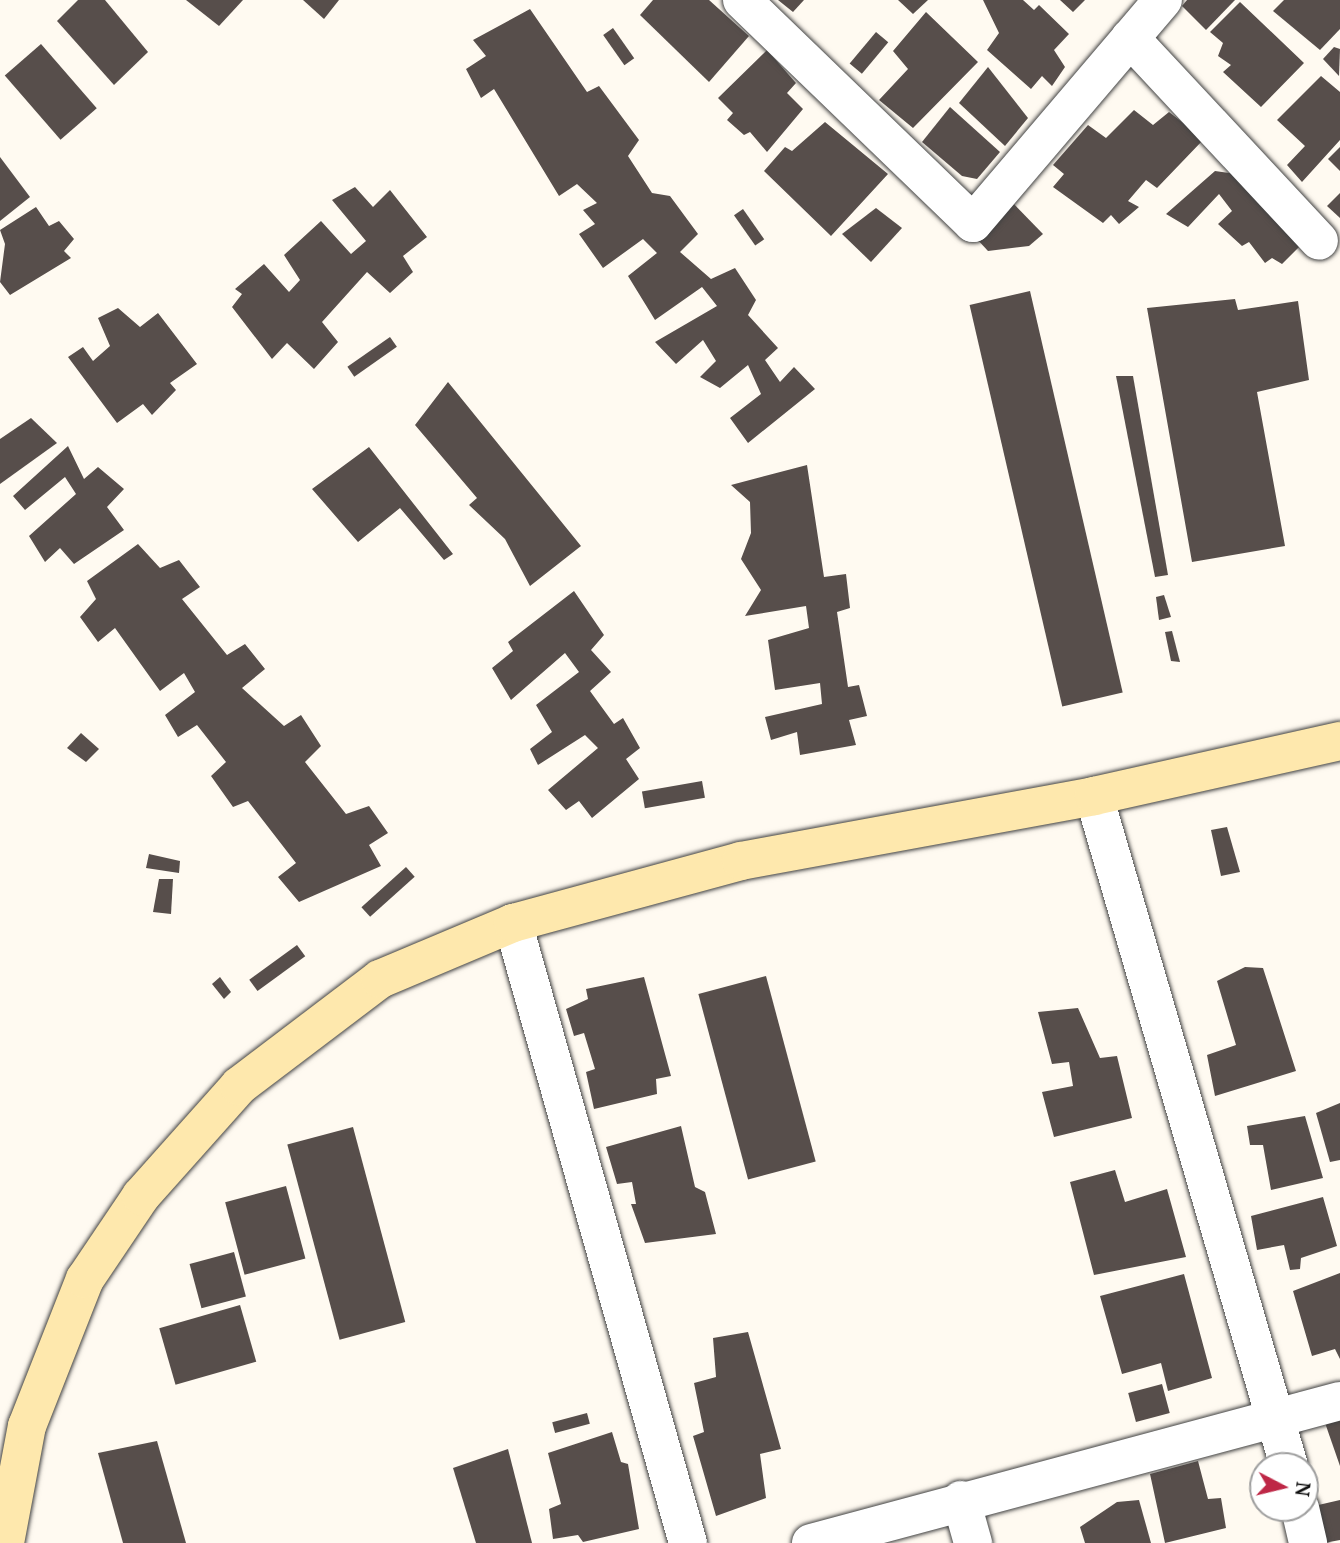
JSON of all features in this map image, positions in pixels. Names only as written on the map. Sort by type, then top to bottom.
[{"type":"street","points":[[742,0],[974,223],[1163,0]]},
{"type":"street","points":[[1130,38],[1319,241]]},
{"type":"street","points":[[5,1543],[27,1426],[80,1291],[141,1196],[239,1086],[380,979],[513,923],[741,861],[1094,796],[1340,741]]},
{"type":"street","points":[[1094,796],[1286,1452]]},
{"type":"street","points":[[513,923],[688,1543]]},
{"type":"street","points":[[811,1543],[961,1500],[1340,1401]]},
{"type":"street","points":[[961,1500],[972,1543]]},
{"type":"street","points":[[1303,1522],[1308,1543]]},
{"type":"building","points":[[78,0],[105,0],[148,52],[114,85],[57,21]]},
{"type":"building","points":[[186,0],[243,0],[219,26]]},
{"type":"building","points":[[303,0],[339,0],[324,19]]},
{"type":"building","points":[[653,0],[709,0],[749,36],[709,82],[640,15]]},
{"type":"building","points":[[778,0],[804,0],[793,12]]},
{"type":"building","points":[[898,0],[928,0],[913,14]]},
{"type":"building","points":[[983,0],[1023,0],[1034,10],[1039,5],[1069,34],[1054,50],[1065,67],[1052,86],[1042,76],[1031,89],[987,50],[999,33]]},
{"type":"building","points":[[1060,0],[1085,0],[1073,12]]},
{"type":"building","points":[[1187,0],[1235,0],[1206,30],[1182,6]]},
{"type":"building","points":[[1284,0],[1340,0],[1340,29],[1320,50],[1273,11]]},
{"type":"building","points":[[1240,2],[1304,63],[1261,107],[1223,72],[1231,65],[1218,56],[1223,43],[1210,32]]},
{"type":"building","points":[[530,9],[587,92],[599,86],[639,140],[628,156],[652,193],[670,196],[698,234],[680,252],[711,279],[735,268],[756,300],[748,315],[778,348],[765,360],[780,382],[794,367],[815,389],[748,443],[730,418],[761,394],[748,365],[720,388],[700,377],[716,361],[703,340],[676,364],[655,342],[717,306],[702,287],[655,320],[628,276],[657,253],[643,239],[603,268],[579,234],[595,224],[583,210],[597,203],[577,184],[559,196],[494,89],[481,98],[466,69],[486,56],[473,40]]},
{"type":"building","points":[[926,12],[978,62],[913,128],[879,100],[908,69],[893,51]]},
{"type":"building","points":[[613,28],[634,58],[624,65],[603,35]]},
{"type":"building","points":[[876,32],[888,42],[862,74],[850,63]]},
{"type":"building","points":[[41,44],[97,108],[61,140],[5,75]]},
{"type":"building","points":[[1334,47],[1340,49],[1339,76],[1323,59]]},
{"type":"building","points":[[767,50],[796,83],[787,93],[803,109],[767,152],[750,132],[744,135],[727,120],[733,113],[718,98]]},
{"type":"building","points":[[988,67],[1028,118],[1005,146],[959,103]]},
{"type":"building","points":[[1321,76],[1340,92],[1340,140],[1302,182],[1287,165],[1305,146],[1277,120]]},
{"type":"building","points":[[950,107],[1000,152],[977,179],[962,176],[922,142]]},
{"type":"building","points":[[1134,110],[1153,125],[1169,112],[1204,139],[1157,188],[1146,180],[1128,201],[1139,207],[1119,224],[1111,215],[1103,223],[1053,187],[1064,174],[1053,165],[1088,125],[1106,138]]},
{"type":"building","points":[[825,122],[888,174],[831,236],[764,171],[785,147],[792,151]]},
{"type":"building","points":[[1340,147],[1340,171],[1328,159]]},
{"type":"building","points":[[0,157],[30,197],[0,221]]},
{"type":"building","points":[[1215,171],[1236,174],[1304,242],[1282,264],[1272,258],[1265,263],[1249,242],[1242,246],[1218,224],[1232,211],[1219,194],[1188,227],[1166,214]]},
{"type":"building","points":[[355,187],[373,207],[390,190],[427,237],[403,256],[413,272],[390,293],[367,272],[322,322],[338,342],[314,369],[287,343],[272,359],[232,307],[242,294],[235,289],[264,264],[289,292],[300,280],[284,255],[321,221],[351,254],[366,241],[332,200]]},
{"type":"building","points":[[1340,193],[1340,218],[1327,206]]},
{"type":"building","points":[[1012,202],[1043,234],[1029,246],[988,251],[976,238]]},
{"type":"building","points":[[36,207],[49,226],[59,221],[74,239],[64,251],[71,258],[10,295],[0,282],[5,244],[0,230]]},
{"type":"building","points":[[876,208],[902,228],[871,262],[842,234]]},
{"type":"building","points":[[743,209],[764,239],[755,246],[734,215]]},
{"type":"building","points":[[1030,291],[1123,692],[1062,706],[970,305]]},
{"type":"building","points":[[1235,299],[1238,310],[1298,301],[1309,380],[1257,392],[1285,546],[1192,562],[1147,308]]},
{"type":"building","points":[[118,308],[140,327],[158,313],[197,364],[170,383],[176,390],[152,415],[143,404],[117,423],[68,357],[83,347],[93,361],[110,346],[98,318]]},
{"type":"building","points":[[390,337],[397,347],[354,377],[347,367]]},
{"type":"building","points":[[1116,376],[1133,376],[1168,575],[1155,577]]},
{"type":"building","points":[[448,382],[581,546],[530,586],[505,539],[469,505],[477,498],[415,425]]},
{"type":"building","points":[[31,418],[57,443],[0,484],[0,439]]},
{"type":"building","points":[[68,446],[84,479],[98,467],[124,489],[107,507],[124,530],[74,564],[60,548],[45,562],[29,536],[76,494],[65,477],[25,510],[13,496]]},
{"type":"building","points":[[369,447],[453,554],[444,560],[400,508],[358,542],[312,489]]},
{"type":"building","points":[[807,465],[824,577],[846,574],[850,608],[837,612],[848,687],[859,685],[867,716],[849,720],[856,745],[800,755],[797,732],[771,740],[765,717],[822,704],[820,683],[775,690],[768,640],[809,628],[806,606],[745,616],[761,590],[741,559],[751,533],[750,502],[731,485]]},
{"type":"building","points":[[138,544],[160,568],[179,560],[200,587],[182,599],[227,655],[245,644],[265,669],[242,688],[284,726],[301,715],[321,746],[305,762],[346,814],[369,806],[388,833],[369,845],[381,866],[299,902],[278,877],[296,863],[248,801],[233,807],[211,776],[226,762],[197,725],[178,737],[165,715],[195,692],[184,673],[160,691],[115,628],[98,642],[80,617],[96,599],[87,581]]},
{"type":"building","points":[[574,591],[604,635],[591,650],[611,672],[590,691],[614,724],[623,718],[640,748],[626,759],[639,779],[592,818],[579,801],[566,810],[548,790],[598,748],[585,735],[538,765],[530,749],[552,732],[536,705],[579,672],[565,653],[511,700],[492,668],[513,651],[508,642]]},
{"type":"building","points":[[1164,595],[1171,617],[1159,620],[1156,597]]},
{"type":"building","points":[[1172,631],[1180,662],[1171,661],[1165,632]]},
{"type":"building","points":[[81,733],[99,749],[86,762],[67,748]]},
{"type":"building","points":[[702,781],[705,798],[645,808],[642,792]]},
{"type":"building","points":[[1227,827],[1240,872],[1221,876],[1211,830]]},
{"type":"building","points":[[149,854],[180,861],[179,873],[146,868]]},
{"type":"building","points":[[406,867],[415,877],[370,917],[361,907]]},
{"type":"building","points":[[159,879],[173,879],[171,914],[153,912]]},
{"type":"building","points":[[297,945],[305,956],[257,991],[249,980]]},
{"type":"building","points":[[1245,967],[1263,968],[1296,1071],[1215,1096],[1207,1055],[1236,1045],[1217,981]]},
{"type":"building","points":[[766,976],[816,1161],[748,1180],[698,994]]},
{"type":"building","points":[[220,977],[231,992],[224,999],[212,984]]},
{"type":"building","points":[[644,977],[671,1076],[656,1079],[657,1094],[594,1109],[586,1072],[595,1069],[584,1033],[574,1036],[566,1009],[588,999],[586,989]]},
{"type":"building","points":[[1078,1008],[1100,1058],[1117,1056],[1132,1118],[1054,1137],[1042,1092],[1073,1086],[1069,1062],[1052,1064],[1038,1012]]},
{"type":"building","points":[[1340,1103],[1340,1160],[1330,1162],[1316,1113]]},
{"type":"building","points":[[1305,1116],[1323,1178],[1271,1190],[1263,1145],[1250,1145],[1247,1126]]},
{"type":"building","points":[[681,1126],[695,1187],[705,1192],[716,1234],[645,1243],[631,1204],[636,1204],[632,1182],[617,1184],[606,1147]]},
{"type":"building","points":[[353,1127],[405,1322],[340,1340],[287,1145]]},
{"type":"building","points":[[1115,1170],[1125,1202],[1167,1189],[1186,1257],[1094,1275],[1070,1182]]},
{"type":"building","points":[[286,1186],[305,1258],[245,1275],[225,1202]]},
{"type":"building","points":[[1323,1197],[1337,1246],[1301,1258],[1300,1269],[1290,1270],[1284,1245],[1257,1250],[1251,1216]]},
{"type":"building","points":[[234,1252],[246,1296],[201,1308],[190,1264]]},
{"type":"building","points":[[1340,1273],[1340,1359],[1335,1349],[1312,1356],[1293,1291]]},
{"type":"building","points":[[1184,1274],[1212,1378],[1168,1391],[1161,1363],[1122,1374],[1100,1296]]},
{"type":"building","points":[[240,1305],[256,1362],[176,1385],[159,1328]]},
{"type":"building","points":[[748,1332],[781,1449],[760,1454],[766,1498],[716,1516],[693,1436],[704,1432],[694,1383],[716,1377],[713,1338]]},
{"type":"building","points":[[1162,1384],[1170,1413],[1136,1422],[1128,1393]]},
{"type":"building","points":[[587,1413],[590,1424],[555,1433],[552,1422]]},
{"type":"building","points":[[1340,1416],[1340,1466],[1324,1420]]},
{"type":"building","points":[[612,1432],[621,1462],[628,1464],[639,1529],[583,1542],[578,1535],[553,1539],[549,1509],[561,1504],[548,1453]]},
{"type":"building","points":[[157,1441],[186,1543],[123,1543],[98,1453]]},
{"type":"building","points":[[508,1449],[532,1543],[476,1543],[453,1468]]},
{"type":"building","points":[[1198,1461],[1208,1499],[1221,1498],[1226,1528],[1165,1543],[1150,1474]]},
{"type":"building","points":[[1139,1500],[1151,1543],[1085,1543],[1080,1527],[1117,1502]]},
{"type":"building","points":[[1340,1500],[1340,1540],[1324,1543],[1318,1522],[1319,1505]]}]
